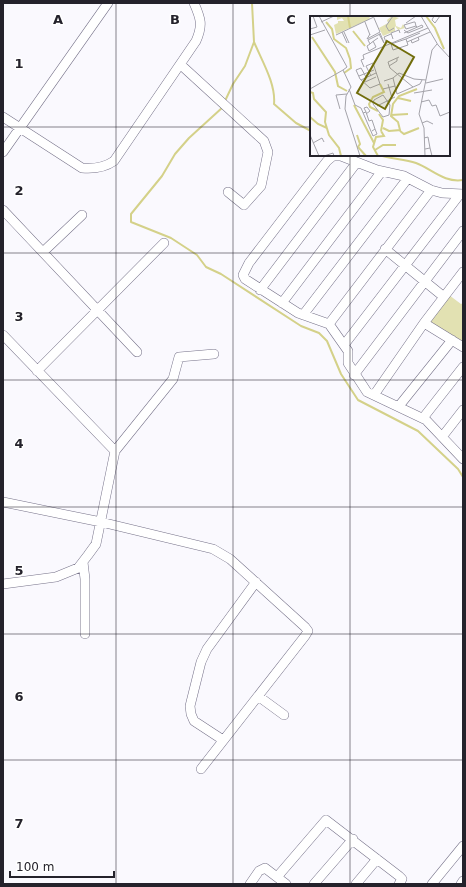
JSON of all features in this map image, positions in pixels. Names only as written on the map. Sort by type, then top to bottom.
[{"type":"street","points":[[3,152],[108,3]]},
{"type":"street","points":[[3,117],[82,168],[93,169],[107,166],[114,161],[181,65],[202,27],[199,14],[194,3]]},
{"type":"street","points":[[181,65],[264,141],[268,152],[261,186],[244,206],[228,192]]},
{"type":"street","points":[[462,194],[431,190],[408,178],[382,171],[341,156],[333,156],[327,161],[254,256],[243,273],[243,276],[260,290],[303,316],[329,324],[349,353],[348,363],[354,375],[367,392],[423,418],[462,456]]},
{"type":"street","points":[[260,290],[357,162]]},
{"type":"street","points":[[282,303],[382,171]]},
{"type":"street","points":[[303,316],[408,178]]},
{"type":"street","points":[[329,324],[431,190]]},
{"type":"street","points":[[344,345],[462,194]]},
{"type":"street","points":[[3,210],[137,352]]},
{"type":"street","points":[[43,252],[82,215]]},
{"type":"street","points":[[354,375],[463,232]]},
{"type":"street","points":[[37,371],[164,243]]},
{"type":"street","points":[[385,249],[444,297]]},
{"type":"street","points":[[374,395],[424,323],[463,272]]},
{"type":"street","points":[[424,323],[463,347]]},
{"type":"street","points":[[3,335],[115,451]]},
{"type":"street","points":[[399,406],[452,340]]},
{"type":"street","points":[[3,584],[56,577],[78,568],[96,544],[115,451],[173,379],[179,357],[214,354]]},
{"type":"street","points":[[423,418],[463,368]]},
{"type":"street","points":[[442,437],[463,410]]},
{"type":"street","points":[[3,502],[101,522],[212,549],[230,559],[308,631],[201,769]]},
{"type":"street","points":[[83,562],[85,579],[85,634]]},
{"type":"street","points":[[223,740],[194,721],[190,706],[201,662],[207,649],[256,582]]},
{"type":"street","points":[[258,696],[284,715]]},
{"type":"street","points":[[277,877],[324,820],[329,821],[400,877],[401,880],[399,884]]},
{"type":"street","points":[[314,884],[353,839]]},
{"type":"street","points":[[432,884],[463,846]]},
{"type":"street","points":[[356,884],[377,859]]},
{"type":"street","points":[[250,884],[263,868],[286,884]]},
{"type":"green space","points":[[449,295],[461,304],[463,303],[463,343],[430,323]]},
{"type":"waterway","points":[[225,101],[233,84],[245,66],[254,42],[252,3]]},
{"type":"waterway","points":[[254,42],[271,81],[274,104],[296,123],[310,130]]},
{"type":"waterway","points":[[223,107],[189,138],[175,154],[162,176],[131,214],[131,222],[171,238],[197,255],[206,267],[221,274],[301,326],[319,333],[327,341],[341,374],[358,400],[418,431],[458,469],[463,477]]},
{"type":"waterway","points":[[384,156],[416,163],[444,178],[463,180]]}]
